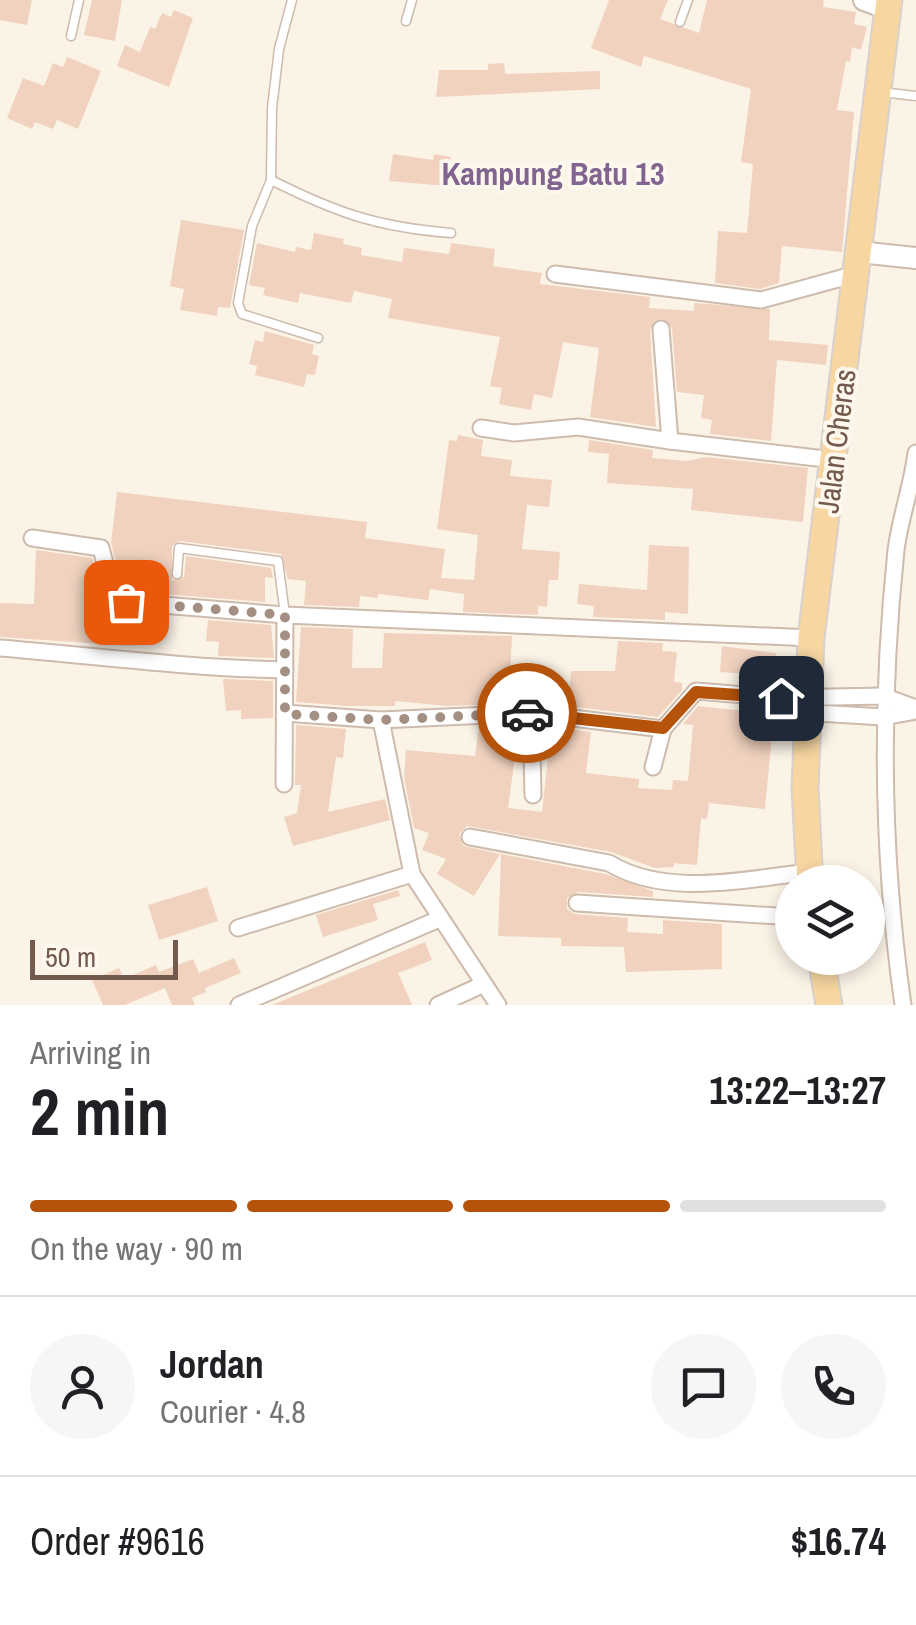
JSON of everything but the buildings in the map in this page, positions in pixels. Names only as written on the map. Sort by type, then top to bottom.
[{"type":"main road","name":"Jalan Cheras","points":[[809,865],[807,705],[811,638],[878,91],[880,3]]},
{"type":"main road","points":[[824,975],[828,1005]]},
{"type":"street","points":[[555,274],[762,300],[857,263],[916,258]]},
{"type":"street","points":[[662,329],[670,442]]},
{"type":"street","points":[[481,428],[514,433],[578,427],[670,442],[834,460]]},
{"type":"street","points":[[903,1005],[883,808],[883,696],[897,544],[912,504],[916,454]]},
{"type":"street","points":[[32,538],[101,548],[112,590],[126,602],[285,615],[811,638]]},
{"type":"street","points":[[284,784],[285,615]]},
{"type":"street","points":[[0,648],[141,660],[179,668],[285,670]]},
{"type":"street","points":[[653,768],[663,728],[696,692],[781,698],[883,718],[916,709]]},
{"type":"street","points":[[807,705],[883,696],[916,709]]},
{"type":"street","points":[[285,714],[381,720],[531,713],[663,728]]},
{"type":"street","points":[[531,713],[532,795]]},
{"type":"street","points":[[381,720],[412,874],[498,1005]]},
{"type":"street","points":[[470,837],[609,864],[623,872],[669,883],[775,878]]},
{"type":"street","points":[[238,928],[412,874]]},
{"type":"street","points":[[578,903],[775,917]]},
{"type":"street","points":[[239,1005],[439,918]]},
{"type":"street","points":[[438,1005],[484,984]]},
{"type":"lane","points":[[71,36],[79,0]]},
{"type":"lane","points":[[292,0],[274,88],[271,180],[252,226],[238,302],[242,314],[255,322],[318,338]]},
{"type":"lane","points":[[406,21],[412,0]]},
{"type":"lane","points":[[680,22],[688,0]]},
{"type":"lane","points":[[878,91],[916,96]]},
{"type":"lane","points":[[271,180],[317,203],[388,228],[451,233]]},
{"type":"lane","points":[[177,574],[179,548],[278,560],[285,615]]},
{"type":"way so far","points":[[126,602],[285,615],[285,714],[381,720],[527,713]]},
{"type":"district","name":"Kampung Batu 13","points":[[553,173]]},
{"type":"route","points":[[527,713],[663,728],[671,724],[683,700],[696,692],[781,698]]}]
